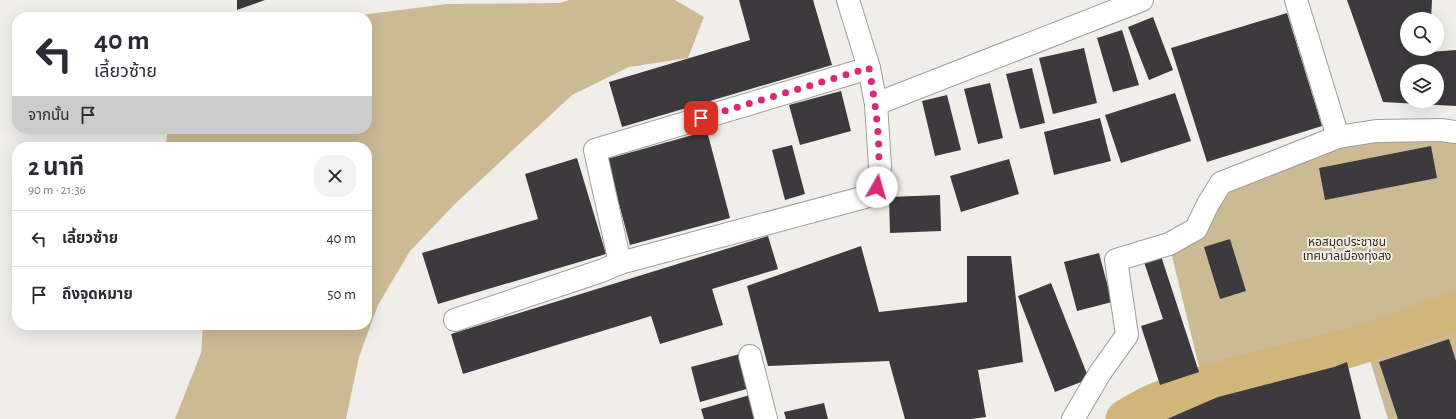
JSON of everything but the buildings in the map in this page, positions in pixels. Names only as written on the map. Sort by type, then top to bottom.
[{"type":"street","points":[[455,320],[601,271],[620,263],[869,196],[877,187],[880,166],[876,104],[869,68],[848,0]]},
{"type":"street","points":[[876,104],[1142,0]]},
{"type":"street","points":[[1296,0],[1338,137]]},
{"type":"street","points":[[620,263],[594,150],[869,68]]},
{"type":"street","points":[[1073,419],[1100,372],[1127,335],[1116,260],[1169,244],[1196,229],[1221,182],[1338,137],[1376,131],[1449,131]]},
{"type":"street","points":[[750,356],[766,419]]},
{"type":"green space","points":[[569,0],[675,0],[704,17],[688,58],[629,67],[572,95],[456,203],[410,251],[378,305],[372,321],[372,142],[166,142],[167,134],[372,134],[372,14],[447,4],[560,3]]},
{"type":"green space","name":"หอสมุดประชาชน เทศบาลเมืองทุ่งสง","points":[[1456,132],[1456,419],[1388,419],[1368,354],[1206,395],[1169,244],[1221,182],[1338,137]]},
{"type":"green space","points":[[203,330],[369,330],[359,357],[346,419],[175,419],[201,353]]},
{"type":"waterway","points":[[1125,419],[1152,404],[1173,396],[1238,376],[1360,345],[1456,310]]},
{"type":"route","points":[[701,118],[869,68],[876,104],[880,166],[877,187]]}]
